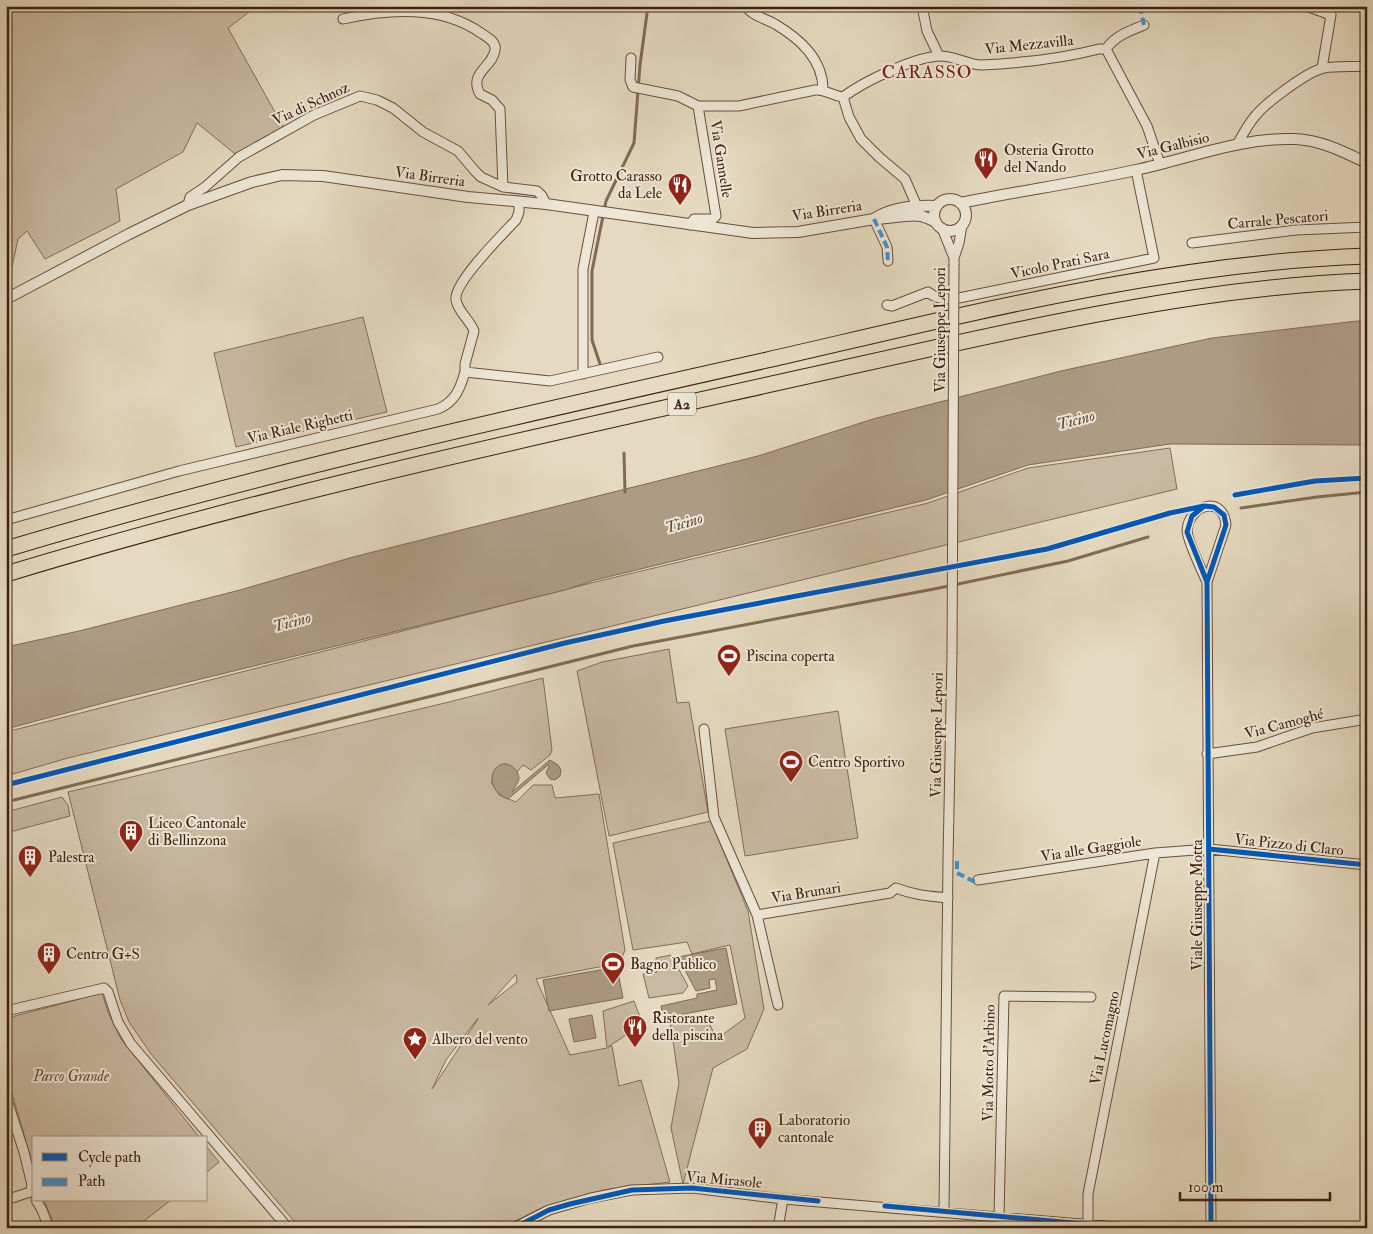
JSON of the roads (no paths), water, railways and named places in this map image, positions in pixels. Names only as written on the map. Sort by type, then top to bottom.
[{"type":"highway","name":"A2","points":[[6,549],[346,457],[956,318],[1068,294],[1190,272],[1295,260],[1367,256]]},
{"type":"highway","name":"A2","points":[[6,574],[226,513],[366,478],[683,404],[998,334],[1093,314],[1194,297],[1302,284],[1367,281]]},
{"type":"street","points":[[745,6],[755,16],[782,29],[809,51],[819,65],[823,80],[823,90]]},
{"type":"street","points":[[922,6],[927,31],[939,56]]},
{"type":"street","points":[[1306,6],[1331,15],[1322,68]]},
{"type":"street","points":[[343,19],[376,12],[424,12],[443,15],[460,21],[493,42],[496,48],[494,54],[479,74],[477,84],[480,94],[492,100],[500,108],[503,187],[537,191],[546,204]]},
{"type":"street","points":[[1144,25],[1130,30],[1114,40],[1106,49],[1147,126],[1160,164]]},
{"type":"street","name":"Via Mezzavilla","points":[[843,97],[857,88],[898,69],[939,56],[983,64],[1048,60],[1106,49]]},
{"type":"street","points":[[631,58],[630,80],[632,86],[678,96],[698,106],[739,106],[809,91],[823,90],[834,96],[843,97],[850,118],[861,139],[905,179],[921,216]]},
{"type":"street","points":[[1237,145],[1252,121],[1267,104],[1300,80],[1322,68],[1367,66]]},
{"type":"street","name":"Via di Schnoz","points":[[188,205],[190,197],[205,187],[238,156],[314,115],[360,96],[377,100],[393,108],[423,132],[461,153],[478,174],[503,187]]},
{"type":"street","name":"Via Gannelle","points":[[690,225],[694,219],[713,219],[716,216],[698,106]]},
{"type":"street","name":"Via Galbisio","points":[[960,203],[1067,185],[1237,145],[1279,140],[1310,141],[1329,146],[1367,163]]},
{"type":"street","name":"Vicolo Prati Sara","points":[[887,305],[892,306],[928,292],[939,298],[954,300],[1154,258],[1136,170]]},
{"type":"street","name":"Via Birreria","points":[[6,299],[188,205],[260,180],[282,175],[304,174],[468,198],[546,204],[619,216],[752,233],[816,230],[874,219],[921,216],[939,225]]},
{"type":"street","points":[[966,215],[964,207],[960,203],[956,200],[948,199],[940,202],[934,214],[939,225],[955,230],[962,225],[966,215],[983,198]]},
{"type":"street","name":"Via Riale Righetti","points":[[6,520],[207,464],[438,409],[454,399],[462,384],[474,331],[458,307],[456,293],[478,262],[516,220],[519,212],[519,202]]},
{"type":"street","name":"Via Birreria","points":[[874,219],[893,210],[917,206],[937,206]]},
{"type":"street","points":[[583,374],[583,269],[596,212]]},
{"type":"street","points":[[874,219],[887,247],[888,261]]},
{"type":"street","name":"Via Giuseppe Lepori","points":[[939,225],[954,261]]},
{"type":"street","name":"Via Giuseppe Lepori","points":[[944,1212],[952,654],[954,261],[962,225]]},
{"type":"street","name":"Carrale Pescatori","points":[[1192,243],[1296,230],[1367,227]]},
{"type":"street","points":[[465,372],[550,381],[658,357]]},
{"type":"street","name":"Viale Giuseppe Motta","points":[[1207,582],[1187,532],[1189,522],[1196,512],[1200,508],[1209,506],[1222,512],[1226,525],[1207,582],[1210,1228]]},
{"type":"street","name":"Via Camoghé","points":[[1208,754],[1257,747],[1312,728],[1367,719]]},
{"type":"street","points":[[704,729],[714,817],[757,915]]},
{"type":"street","name":"Via alle Gaggiole","points":[[978,880],[1155,853],[1209,849]]},
{"type":"street","name":"Via Pizzo di Claro","points":[[1209,849],[1367,865]]},
{"type":"street","name":"Via Lucomagno","points":[[1088,1226],[1088,1194],[1155,853]]},
{"type":"street","name":"Via Brunari","points":[[778,1005],[757,915],[890,893],[896,888],[923,896],[948,898]]},
{"type":"street","points":[[6,1010],[104,988],[108,992],[118,1022],[131,1044],[288,1228]]},
{"type":"street","name":"Via Motto d'Arbino","points":[[999,1217],[1004,996],[1091,997]]},
{"type":"street","points":[[6,1097],[24,1152],[32,1185]]},
{"type":"street","name":"Via Mirasole","points":[[514,1228],[549,1210],[632,1190],[692,1188],[1088,1226],[1129,1228]]},
{"type":"street","points":[[6,1200],[32,1197]]},
{"type":"street","points":[[778,1228],[783,1198]]},
{"type":"street","points":[[36,1202],[42,1210],[49,1228]]},
{"type":"water","name":"Ticino","points":[[1367,321],[1367,445],[1170,444],[1028,465],[926,500],[595,580],[565,590],[115,700],[6,729],[6,647],[79,631],[240,590],[353,557],[758,456],[873,419],[1061,371],[1212,338]]},
{"type":"water","points":[[550,760],[558,765],[561,770],[560,776],[555,780],[550,779],[546,773],[548,765],[508,799],[499,794],[494,787],[493,773],[501,764],[507,764],[517,771],[519,779],[512,792]]},
{"type":"water","points":[[726,948],[737,1004],[663,1018],[661,1006],[697,998],[697,994],[717,990],[715,979],[709,980],[710,988],[696,991],[678,957]]},
{"type":"water","points":[[617,967],[623,998],[549,1011],[543,980]]},
{"type":"water","points":[[592,1015],[596,1038],[574,1042],[569,1019]]},
{"type":"waterway","points":[[601,367],[592,340],[592,271],[606,201],[634,143],[640,65],[648,6]]},
{"type":"waterway","points":[[624,453],[625,492]]},
{"type":"waterway","points":[[1241,508],[1367,492]]},
{"type":"waterway","points":[[6,802],[633,646],[934,589],[1068,561],[1148,537]]},
{"type":"place","name":"Osteria Grotto del Nando","points":[[986,180]]},
{"type":"place","name":"Grotto Carasso da Lele","points":[[680,206]]},
{"type":"place","name":"Piscina coperta","points":[[729,677]]},
{"type":"place","name":"Centro Sportivo","points":[[791,783]]},
{"type":"place","name":"Liceo Cantonale di Bellinzona","points":[[131,853]]},
{"type":"place","name":"Palestra","points":[[30,878]]},
{"type":"place","name":"Centro G+S","points":[[49,975]]},
{"type":"place","name":"Bagno Publico","points":[[613,985]]},
{"type":"place","name":"Ristorante della piscina","points":[[635,1048]]},
{"type":"place","name":"Albero del vento","points":[[415,1060]]},
{"type":"place","name":"Laboratorio cantonale","points":[[760,1150]]},
{"type":"district","name":"CARASSO","points":[[927,72]]},
{"type":"park label","name":"Parco Grande","points":[[71,1076]]}]
